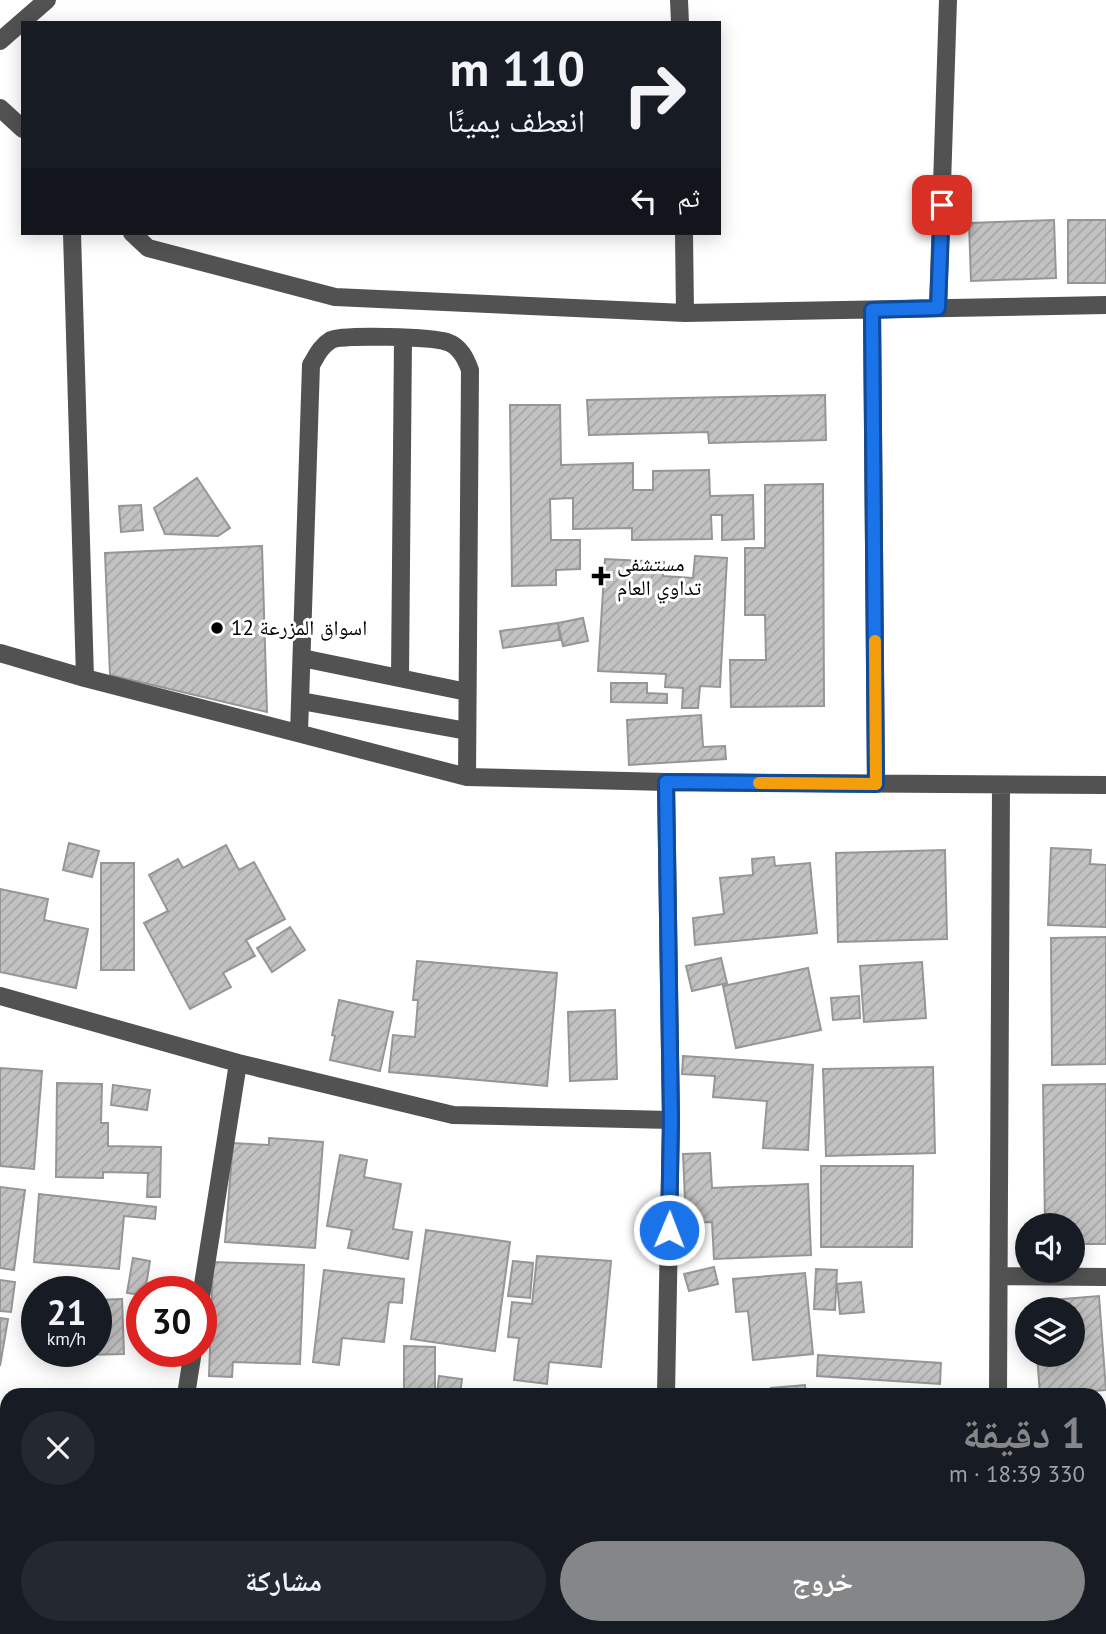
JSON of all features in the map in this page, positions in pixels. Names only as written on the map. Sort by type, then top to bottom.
[{"type":"street","points":[[23,21],[47,0]]},
{"type":"street","points":[[679,0],[680,21]]},
{"type":"street","points":[[938,308],[948,0]]},
{"type":"street","points":[[0,41],[21,23]]},
{"type":"street","points":[[0,108],[21,127]]},
{"type":"street","points":[[72,235],[85,678]]},
{"type":"street","points":[[134,235],[148,248],[335,297],[685,313],[1106,305]]},
{"type":"street","points":[[684,235],[685,313]]},
{"type":"street","points":[[872,310],[876,784]]},
{"type":"street","points":[[299,733],[312,365],[320,348],[334,338],[403,338],[449,342],[464,354],[470,370],[467,777]]},
{"type":"street","points":[[400,678],[403,338]]},
{"type":"street","points":[[0,653],[85,678],[467,777],[666,782],[1106,785]]},
{"type":"street","points":[[302,658],[467,692]]},
{"type":"street","points":[[301,701],[467,731]]},
{"type":"street","points":[[666,782],[671,1120],[666,1388]]},
{"type":"street","points":[[998,1388],[1000,785]]},
{"type":"street","points":[[0,996],[238,1063],[453,1115],[671,1120]]},
{"type":"street","points":[[204,1276],[238,1063]]},
{"type":"street","points":[[999,1276],[1106,1277]]},
{"type":"street","points":[[188,1388],[191,1367]]},
{"type":"building","points":[[1054,220],[1056,278],[971,281],[969,223]]},
{"type":"building","points":[[1068,220],[1106,220],[1106,283],[1068,283]]},
{"type":"building","points":[[825,395],[826,440],[709,443],[708,432],[589,435],[587,400]]},
{"type":"building","points":[[510,405],[560,405],[561,465],[633,463],[633,490],[653,490],[653,471],[709,470],[710,496],[753,495],[754,539],[722,540],[722,515],[711,515],[712,539],[632,540],[632,528],[573,529],[573,498],[550,499],[551,540],[580,540],[580,569],[556,570],[556,585],[512,586]]},
{"type":"building","points":[[197,478],[230,528],[218,536],[165,534],[154,508]]},
{"type":"building","points":[[823,484],[824,706],[731,707],[730,660],[766,660],[765,615],[745,615],[745,548],[765,548],[765,485]]},
{"type":"building","points":[[141,505],[143,530],[121,532],[119,506]]},
{"type":"building","points":[[262,546],[267,712],[110,675],[105,553]]},
{"type":"building","points":[[695,556],[727,558],[720,687],[700,686],[698,708],[682,708],[683,688],[665,687],[666,674],[598,671],[605,559],[664,562],[663,576],[693,578]]},
{"type":"building","points":[[583,618],[588,641],[563,646],[558,623]]},
{"type":"building","points":[[558,623],[560,640],[503,648],[500,631]]},
{"type":"building","points":[[611,683],[647,683],[647,693],[667,694],[667,703],[611,702]]},
{"type":"building","points":[[701,715],[703,747],[725,746],[726,759],[629,765],[627,720]]},
{"type":"building","points":[[69,843],[99,851],[92,877],[63,870]]},
{"type":"building","points":[[226,845],[239,870],[254,862],[285,919],[246,940],[255,956],[223,973],[231,987],[190,1009],[144,923],[168,911],[149,875],[178,859],[183,868]]},
{"type":"building","points":[[1051,848],[1091,850],[1090,864],[1106,865],[1106,927],[1048,925]]},
{"type":"building","points":[[945,850],[947,939],[838,942],[836,853]]},
{"type":"building","points":[[774,857],[775,866],[810,863],[817,933],[695,945],[693,918],[724,914],[720,878],[753,875],[752,859]]},
{"type":"building","points":[[101,863],[134,863],[134,970],[101,970]]},
{"type":"building","points":[[0,889],[48,899],[44,920],[88,929],[76,988],[0,972]]},
{"type":"building","points":[[290,927],[305,950],[272,972],[257,948]]},
{"type":"building","points":[[1106,937],[1106,1064],[1052,1065],[1051,938]]},
{"type":"building","points":[[721,958],[727,983],[692,991],[686,966]]},
{"type":"building","points":[[417,961],[557,973],[547,1086],[389,1072],[393,1035],[415,1037],[418,1000],[413,1000]]},
{"type":"building","points":[[922,962],[926,1018],[864,1022],[860,966]]},
{"type":"building","points":[[808,968],[821,1030],[736,1048],[723,986]]},
{"type":"building","points":[[859,996],[860,1018],[833,1020],[831,998]]},
{"type":"building","points":[[339,1000],[393,1012],[380,1071],[330,1060]]},
{"type":"building","points":[[615,1010],[617,1079],[570,1081],[568,1012]]},
{"type":"building","points":[[683,1056],[813,1065],[808,1150],[763,1148],[767,1101],[713,1097],[715,1076],[682,1074]]},
{"type":"building","points":[[933,1067],[935,1153],[826,1156],[823,1069]]},
{"type":"building","points":[[0,1068],[42,1071],[34,1169],[0,1166]]},
{"type":"building","points":[[57,1083],[102,1084],[101,1123],[108,1123],[108,1146],[161,1147],[160,1197],[147,1197],[148,1173],[103,1172],[103,1178],[56,1177]]},
{"type":"building","points":[[1106,1084],[1106,1244],[1085,1244],[1085,1213],[1045,1213],[1043,1085]]},
{"type":"building","points":[[113,1085],[150,1090],[147,1110],[111,1105]]},
{"type":"building","points":[[269,1138],[323,1142],[315,1248],[225,1242],[233,1143],[269,1145]]},
{"type":"building","points":[[710,1153],[712,1188],[808,1184],[811,1255],[714,1259],[712,1222],[686,1223],[683,1154]]},
{"type":"building","points":[[340,1155],[367,1160],[364,1177],[401,1184],[393,1229],[412,1232],[408,1259],[348,1248],[352,1230],[327,1226]]},
{"type":"building","points":[[821,1166],[913,1166],[912,1247],[821,1247]]},
{"type":"building","points":[[0,1187],[25,1190],[14,1270],[0,1268]]},
{"type":"building","points":[[39,1194],[156,1207],[155,1219],[124,1216],[119,1269],[34,1262]]},
{"type":"building","points":[[426,1230],[510,1242],[495,1351],[411,1339]]},
{"type":"building","points":[[537,1256],[611,1261],[601,1367],[549,1362],[547,1384],[514,1380],[519,1338],[508,1337],[512,1302],[532,1304]]},
{"type":"building","points":[[133,1258],[150,1261],[148,1276],[130,1276]]},
{"type":"building","points":[[513,1261],[533,1263],[530,1298],[508,1296]]},
{"type":"building","points":[[213,1262],[304,1265],[300,1364],[233,1362],[232,1377],[209,1376],[209,1367],[217,1367],[217,1276],[213,1276]]},
{"type":"building","points":[[714,1267],[718,1284],[689,1291],[684,1274]]},
{"type":"building","points":[[816,1269],[837,1270],[835,1310],[814,1309]]},
{"type":"building","points":[[324,1270],[404,1279],[402,1303],[389,1302],[384,1342],[342,1338],[339,1365],[313,1362]]},
{"type":"building","points":[[805,1273],[813,1354],[753,1360],[748,1311],[736,1312],[733,1279]]},
{"type":"building","points":[[0,1280],[15,1282],[11,1312],[0,1311]]},
{"type":"building","points":[[861,1282],[864,1312],[840,1314],[837,1284]]},
{"type":"building","points":[[1099,1296],[1106,1388],[1039,1388],[1038,1367],[1085,1367],[1085,1297]]},
{"type":"building","points":[[112,1299],[122,1299],[124,1354],[112,1354]]},
{"type":"building","points":[[0,1318],[8,1319],[0,1366]]},
{"type":"building","points":[[404,1346],[435,1347],[435,1388],[404,1388]]},
{"type":"building","points":[[818,1355],[941,1363],[940,1384],[817,1376]]},
{"type":"building","points":[[439,1376],[462,1379],[461,1388],[438,1388]]},
{"type":"building","points":[[805,1385],[805,1388],[771,1388]]},
{"type":"slow traffic","points":[[759,783],[876,784],[875,641]]},
{"type":"place","name":"مستشفى تداوي العام","points":[[601,576]]},
{"type":"place","name":"اسواق المزرعة 12","points":[[217,628]]},
{"type":"route","points":[[669,1230],[671,1120],[666,782],[876,784],[872,310],[938,308],[942,205]]}]
